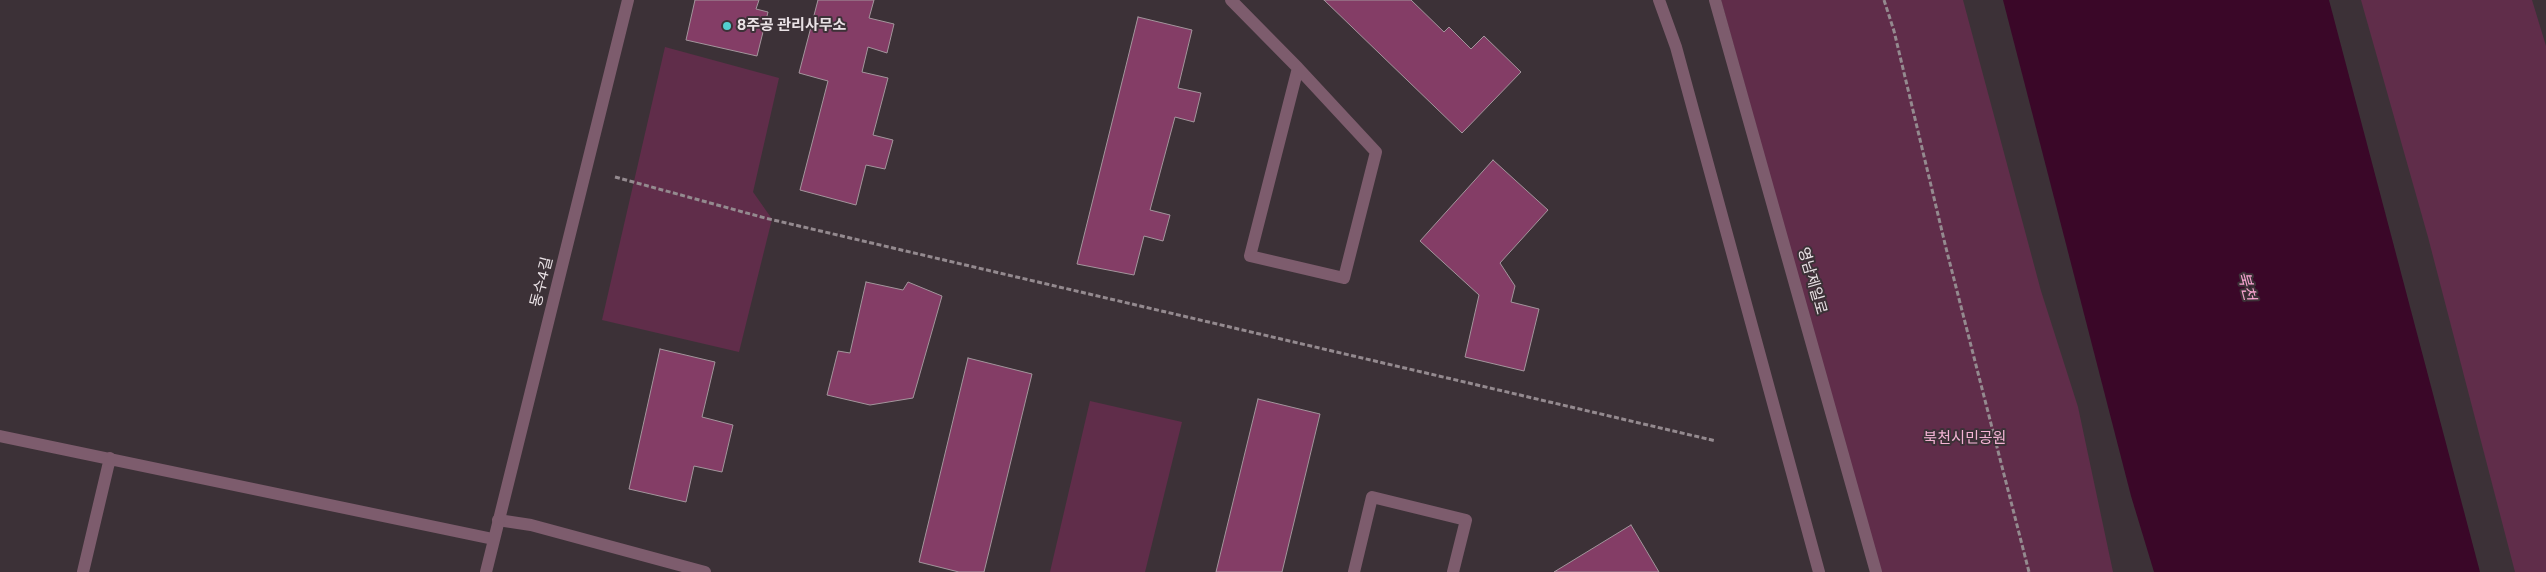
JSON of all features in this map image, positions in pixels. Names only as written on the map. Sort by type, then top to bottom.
[{"type":"street","name":"동수4길","points":[[486,572],[628,0]]},
{"type":"street","points":[[1231,0],[1298,68],[1376,152],[1344,278],[1250,256],[1298,68]]},
{"type":"street","points":[[1659,0],[1676,47],[1819,572]]},
{"type":"street","name":"영남제일로","points":[[1715,0],[1876,572]]},
{"type":"street","points":[[0,436],[493,539]]},
{"type":"street","points":[[83,572],[110,458]]},
{"type":"street","points":[[1354,572],[1372,497],[1466,520],[1453,572]]},
{"type":"street","points":[[498,520],[531,525],[705,572]]},
{"type":"path","points":[[1884,0],[1894,32],[1946,248],[2029,572]]},
{"type":"path","points":[[616,177],[765,218],[1716,441]]},
{"type":"green space","name":"북천시민공원","points":[[1721,0],[1963,0],[2041,291],[2078,407],[2113,572],[1880,572]]},
{"type":"green space","points":[[2361,0],[2532,0],[2546,46],[2546,572],[2515,572],[2428,237]]},
{"type":"green space","points":[[665,47],[779,78],[753,192],[772,219],[739,352],[602,320]]},
{"type":"green space","points":[[1090,401],[1182,422],[1145,572],[1050,572]]},
{"type":"water","name":"북천","points":[[2003,0],[2329,0],[2480,572],[2154,572],[2131,496]]},
{"type":"building","name":"8주공 관리사무소","points":[[695,0],[759,0],[756,9],[768,12],[757,56],[686,40]]},
{"type":"building","points":[[818,0],[874,0],[869,18],[894,24],[887,53],[868,47],[862,72],[888,78],[873,135],[893,140],[885,169],[866,165],[856,205],[800,190],[828,81],[799,73]]},
{"type":"building","points":[[1324,0],[1411,0],[1444,32],[1449,27],[1471,49],[1484,36],[1521,72],[1462,133]]},
{"type":"building","points":[[1138,17],[1192,30],[1178,88],[1201,93],[1194,122],[1175,117],[1150,210],[1170,215],[1163,241],[1144,236],[1134,275],[1077,264]]},
{"type":"building","points":[[1493,160],[1548,210],[1500,263],[1515,286],[1511,302],[1539,309],[1524,371],[1465,357],[1479,295],[1420,241]]},
{"type":"building","points":[[866,282],[903,290],[908,282],[942,296],[913,398],[870,405],[827,395],[838,351],[850,353]]},
{"type":"building","points":[[660,349],[715,362],[702,417],[733,425],[722,472],[694,466],[686,502],[629,489]]},
{"type":"building","points":[[968,358],[1032,374],[984,572],[959,572],[919,562]]},
{"type":"building","points":[[1258,399],[1320,414],[1282,572],[1216,572]]},
{"type":"building","points":[[1631,525],[1659,572],[1554,572]]},
{"type":"place","name":"8주공 관리사무소","points":[[727,26]]}]
